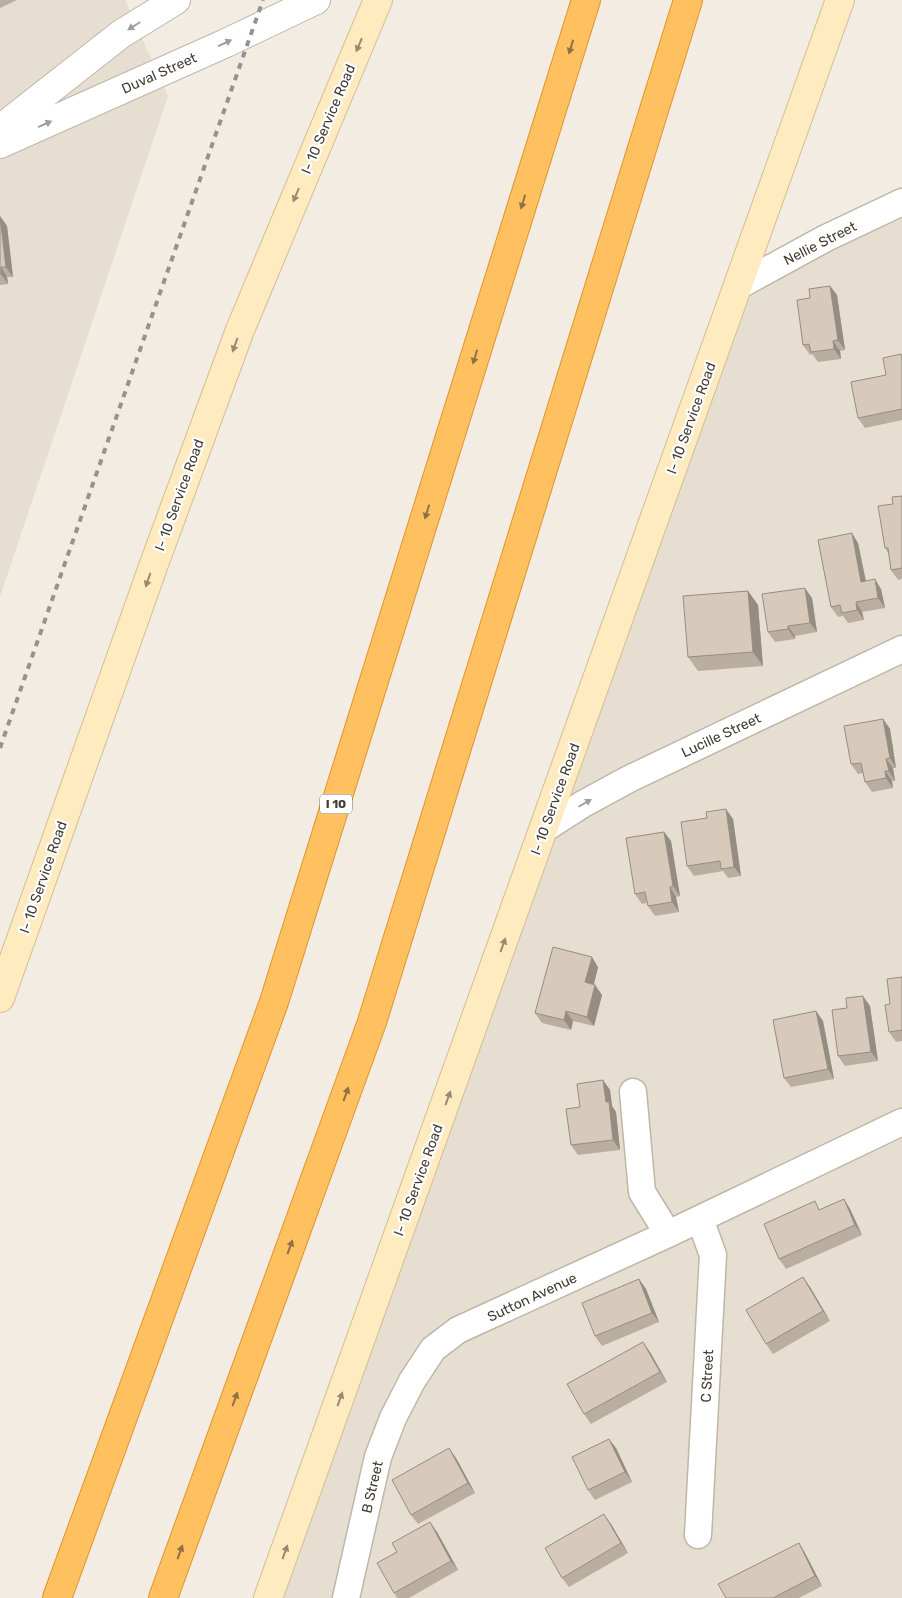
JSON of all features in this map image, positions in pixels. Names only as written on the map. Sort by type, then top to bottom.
[{"type":"highway","name":"I 10","points":[[57,1598],[274,1002],[586,0]]},
{"type":"highway","points":[[163,1598],[372,1022],[688,0]]},
{"type":"main road","name":"I- 10 Service Road","points":[[0,998],[154,564],[240,330],[378,0]]},
{"type":"main road","name":"I- 10 Service Road","points":[[268,1598],[840,0]]},
{"type":"street","points":[[0,129],[121,34],[176,0]]},
{"type":"street","name":"Duval Street","points":[[0,144],[316,0]]},
{"type":"street","name":"Nellie Street","points":[[738,286],[826,238],[902,202]]},
{"type":"street","name":"Lucille Street","points":[[544,829],[583,804],[629,779],[902,649]]},
{"type":"street","points":[[633,1092],[642,1192],[668,1234]]},
{"type":"street","points":[[700,1219],[902,1122]]},
{"type":"street","name":"Sutton Avenue","points":[[412,1381],[434,1349],[458,1330],[700,1219]]},
{"type":"street","name":"C Street","points":[[698,1535],[714,1255],[700,1219]]},
{"type":"street","name":"B Street","points":[[346,1598],[378,1457],[392,1418],[412,1381]]},
{"type":"shaded area","points":[[0,0],[125,0],[168,96],[0,597]]},
{"type":"shaded area","points":[[902,206],[902,1598],[267,1598],[738,286]]},
{"type":"building","points":[[0,217],[6,267],[1,267],[1,274],[0,274]]},
{"type":"building","points":[[830,286],[838,340],[833,341],[834,349],[811,352],[809,344],[803,345],[797,300],[810,298],[809,289]]},
{"type":"building","points":[[901,354],[902,409],[858,418],[851,382],[886,375],[883,358]]},
{"type":"building","points":[[902,496],[902,568],[891,570],[888,548],[885,548],[878,506],[893,504],[892,497]]},
{"type":"building","points":[[852,533],[861,582],[875,579],[878,598],[856,602],[857,610],[842,613],[840,605],[831,607],[818,540]]},
{"type":"building","points":[[805,588],[810,623],[788,626],[788,629],[768,632],[762,594]]},
{"type":"building","points":[[748,591],[753,652],[688,657],[683,596]]},
{"type":"building","points":[[883,719],[890,758],[886,759],[889,771],[885,771],[886,778],[865,782],[861,763],[851,764],[844,726]]},
{"type":"building","points":[[726,809],[734,867],[721,869],[720,861],[687,866],[681,822],[707,818],[706,812]]},
{"type":"building","points":[[664,832],[673,886],[670,887],[672,902],[648,906],[645,892],[635,894],[626,838]]},
{"type":"building","points":[[553,947],[592,957],[585,982],[595,985],[587,1017],[566,1011],[564,1020],[535,1013]]},
{"type":"building","points":[[902,977],[902,1030],[889,1032],[885,1005],[890,1004],[887,979]]},
{"type":"building","points":[[863,996],[871,1052],[838,1056],[832,1010],[847,1008],[846,998]]},
{"type":"building","points":[[816,1011],[828,1069],[784,1078],[773,1020]]},
{"type":"building","points":[[603,1080],[606,1102],[609,1102],[613,1140],[571,1145],[566,1109],[580,1107],[577,1084]]},
{"type":"building","points":[[844,1199],[855,1225],[779,1259],[764,1224],[815,1201],[819,1210]]},
{"type":"building","points":[[803,1277],[823,1311],[766,1344],[746,1310]]},
{"type":"building","points":[[639,1279],[652,1313],[595,1336],[582,1303]]},
{"type":"building","points":[[643,1342],[660,1372],[584,1414],[567,1384]]},
{"type":"building","points":[[609,1439],[625,1472],[588,1490],[572,1457]]},
{"type":"building","points":[[449,1448],[468,1483],[411,1515],[392,1480]]},
{"type":"building","points":[[604,1514],[621,1543],[562,1578],[545,1548]]},
{"type":"building","points":[[430,1522],[451,1561],[394,1593],[377,1563],[397,1552],[392,1543]]},
{"type":"building","points":[[799,1543],[815,1576],[773,1598],[726,1598],[718,1584]]},
{"type":"railway","points":[[0,748],[263,0]]}]
